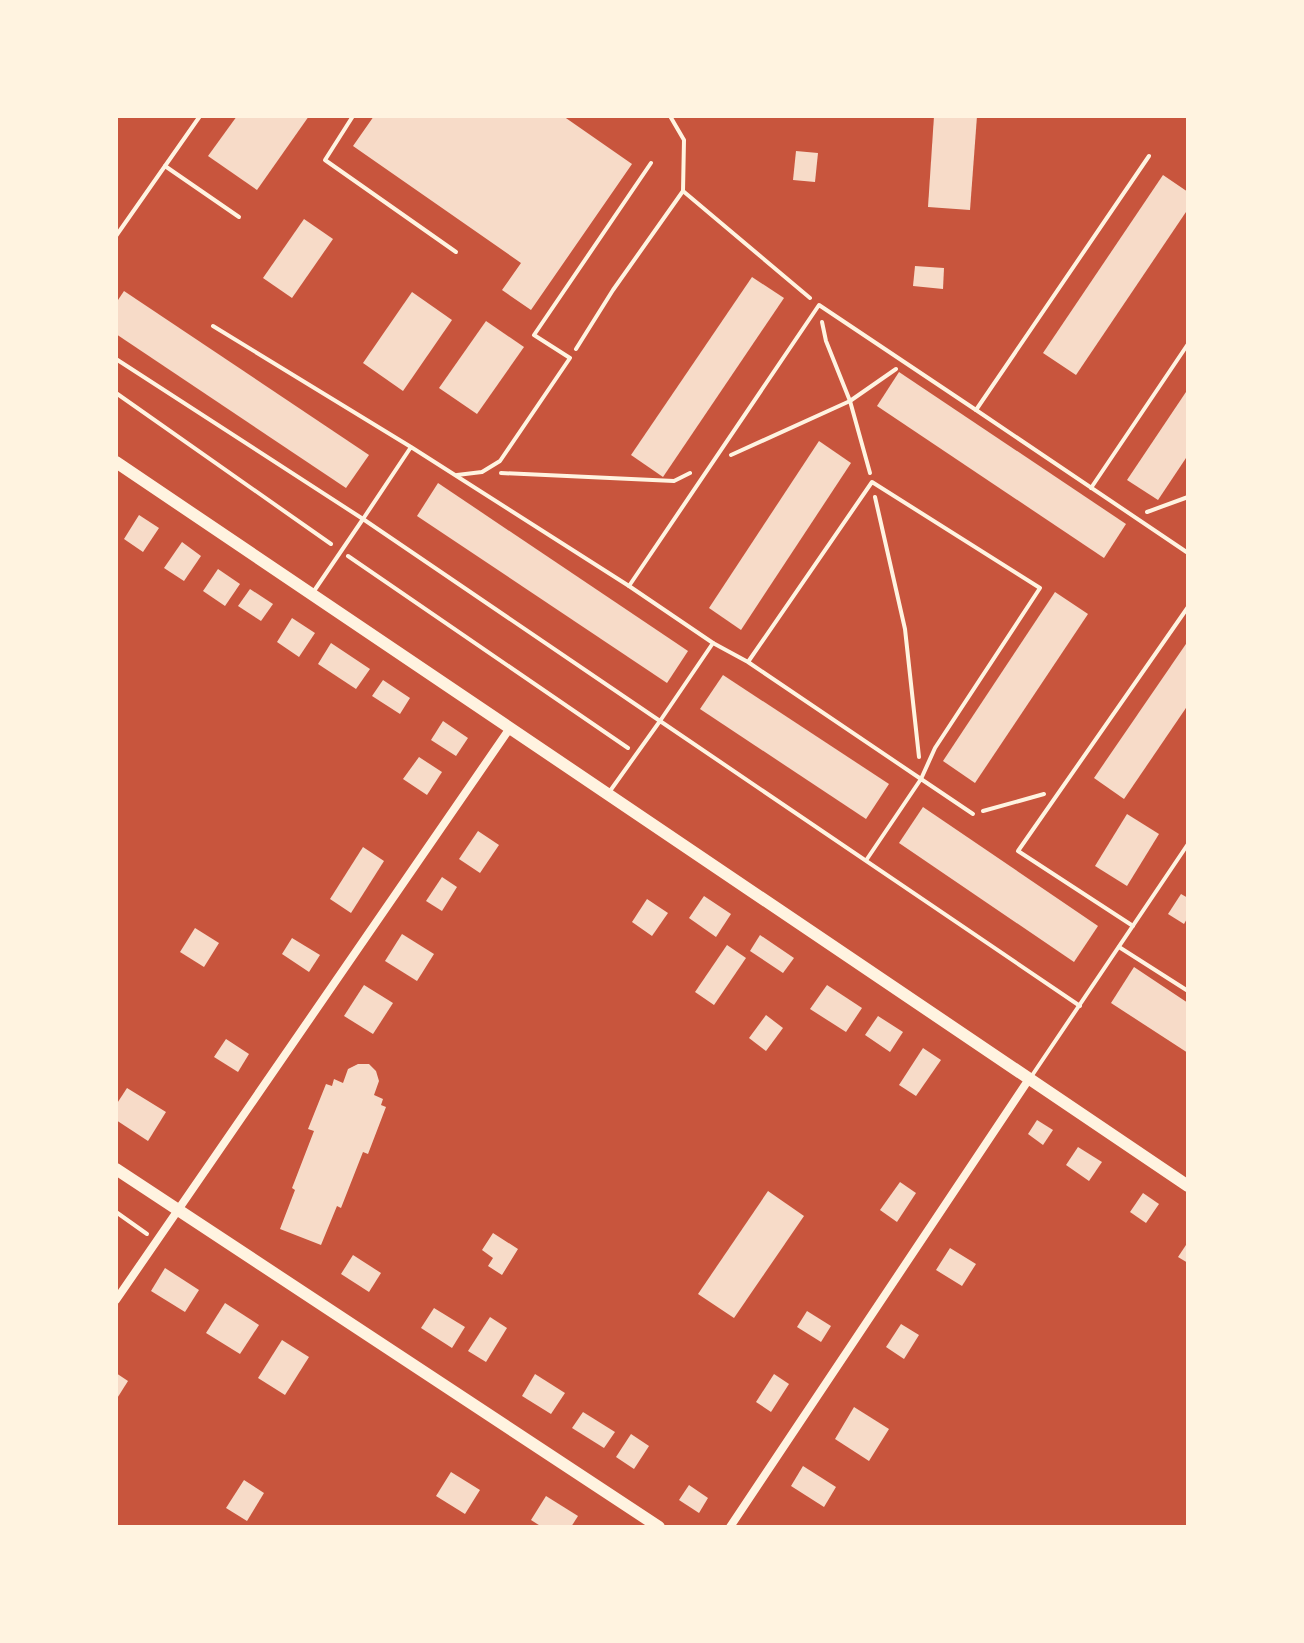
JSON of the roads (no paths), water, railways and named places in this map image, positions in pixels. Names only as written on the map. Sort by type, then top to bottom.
[{"type":"main road","points":[[116,462],[1188,1186]]},
{"type":"main road","points":[[116,1169],[659,1527]]},
{"type":"street","points":[[116,1300],[510,728]]},
{"type":"street","points":[[730,1527],[1029,1079]]},
{"type":"lane","points":[[116,236],[200,116]]},
{"type":"lane","points":[[353,116],[325,160],[456,252]]},
{"type":"lane","points":[[976,410],[1149,156]]},
{"type":"lane","points":[[455,476],[482,472],[500,461],[570,358],[534,335],[651,163]]},
{"type":"lane","points":[[165,166],[239,217]]},
{"type":"lane","points":[[629,586],[819,305],[1188,553]]},
{"type":"lane","points":[[213,326],[411,447],[713,643],[748,662],[973,814]]},
{"type":"lane","points":[[1091,488],[1188,344]]},
{"type":"lane","points":[[116,359],[363,519],[1080,1006]]},
{"type":"lane","points":[[312,594],[411,447]]},
{"type":"lane","points":[[748,662],[872,482],[1040,588],[935,748],[921,779],[867,859]]},
{"type":"lane","points":[[1133,926],[1018,851],[1188,607]]},
{"type":"lane","points":[[608,794],[713,643]]},
{"type":"lane","points":[[1029,1079],[1188,844]]},
{"type":"lane","points":[[1119,947],[1188,991]]}]
